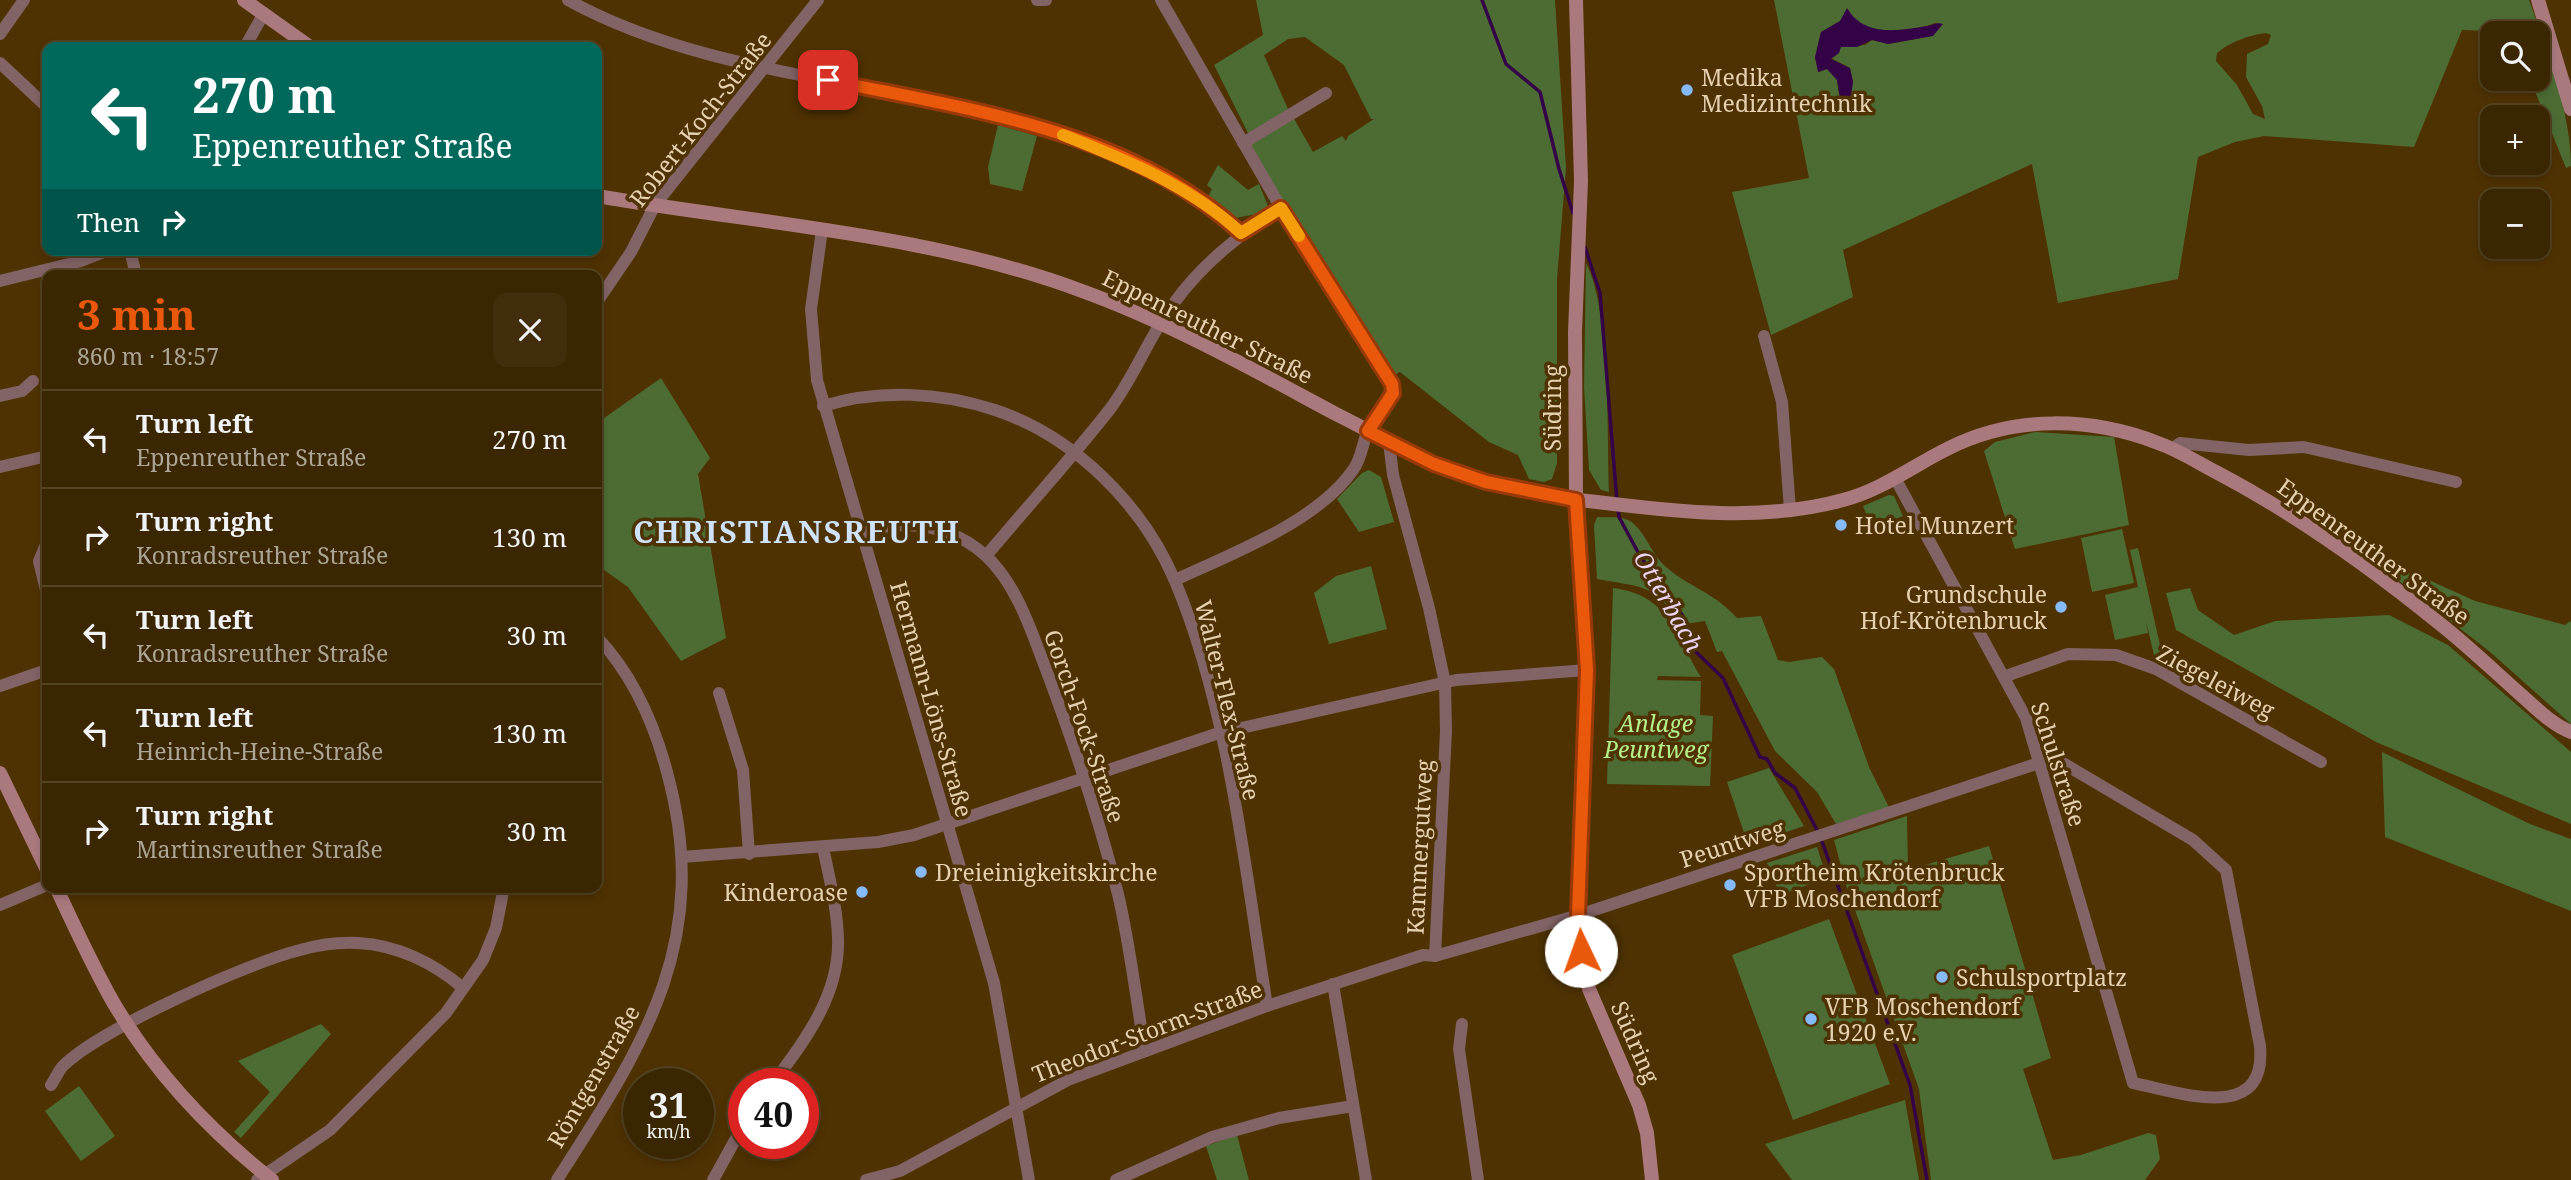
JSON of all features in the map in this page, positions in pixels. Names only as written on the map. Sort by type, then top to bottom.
[{"type":"main road","points":[[244,0],[303,42]]},
{"type":"main road","name":"Südring","points":[[1576,0],[1581,87],[1581,181],[1576,289],[1576,500],[1587,670],[1578,915],[1580,946],[1588,986],[1639,1105],[1647,1133],[1652,1180]]},
{"type":"main road","points":[[2538,0],[2571,109]]},
{"type":"main road","name":"Eppenreuther Straße","points":[[602,197],[946,251],[1007,266],[1079,289],[1161,323],[1388,442],[1486,482],[1576,500],[1737,514],[1790,510],[1851,499],[1951,447],[1980,436],[2048,422],[2084,424],[2118,430],[2172,449],[2249,489],[2393,587],[2547,718],[2571,733]]},
{"type":"main road","points":[[0,773],[42,860]]},
{"type":"main road","points":[[59,893],[98,976],[127,1024],[185,1100],[265,1178]]},
{"type":"street","points":[[0,34],[23,0]]},
{"type":"street","points":[[568,0],[625,28],[766,66],[969,109],[1062,134],[1163,179],[1208,206],[1241,233]]},
{"type":"street","name":"Robert-Koch-Straße","points":[[602,295],[631,253],[655,205],[818,0]]},
{"type":"street","points":[[1037,0],[1046,0]]},
{"type":"street","points":[[1161,0],[1281,208],[1392,384],[1393,393],[1368,431],[1362,456],[1351,473],[1311,509],[1270,536],[1175,580]]},
{"type":"street","points":[[248,42],[264,13]]},
{"type":"street","points":[[0,63],[42,102]]},
{"type":"street","points":[[1243,143],[1326,93]]},
{"type":"street","points":[[986,556],[1110,408],[1138,368],[1161,323],[1188,285],[1241,233],[1281,208]]},
{"type":"street","name":"Hermann-Löns-Straße","points":[[822,230],[812,286],[811,331],[823,406],[994,983],[1028,1180]]},
{"type":"street","points":[[45,270],[93,256]]},
{"type":"street","points":[[0,281],[42,271]]},
{"type":"street","points":[[1764,336],[1782,402],[1790,510]]},
{"type":"street","points":[[0,397],[22,391],[33,381]]},
{"type":"street","name":"Walter-Flex-Straße","points":[[823,406],[854,398],[901,395],[951,398],[1006,414],[1074,452],[1125,501],[1157,545],[1175,580],[1204,667],[1219,733],[1267,1006]]},
{"type":"street","name":"Kammergutweg","points":[[1333,984],[1423,955],[1434,956],[1446,731],[1444,683],[1429,608],[1393,475],[1388,442]]},
{"type":"street","name":"Eppenreuther Straße","points":[[2172,449],[2180,443],[2249,450],[2304,447],[2456,482]]},
{"type":"street","points":[[0,467],[42,457]]},
{"type":"street","name":"Schulstraße","points":[[1895,478],[2006,676],[2026,718],[2039,763],[2133,1083],[2212,1098],[2231,1098],[2246,1091],[2257,1078],[2262,1063],[2225,870],[2210,852],[2193,840],[2068,765],[2056,759],[2039,763]]},
{"type":"street","name":"Gorch-Fock-Straße","points":[[861,531],[896,524],[937,528],[960,538],[986,556],[1014,596],[1033,634],[1083,778],[1118,895],[1145,1051]]},
{"type":"street","points":[[42,554],[39,561],[42,573]]},
{"type":"street","name":"Röntgenstraße","points":[[557,1180],[614,1091],[644,1037],[673,955],[680,909],[682,857],[674,799],[649,717],[625,675],[602,644]]},
{"type":"street","name":"Ziegeleiweg","points":[[2006,676],[2068,654],[2116,655],[2156,668],[2321,762]]},
{"type":"street","points":[[682,857],[749,854],[878,842],[947,824],[1219,733],[1444,683],[1587,670]]},
{"type":"street","points":[[0,686],[42,672]]},
{"type":"street","points":[[719,693],[743,770],[749,854]]},
{"type":"street","name":"Peuntweg","points":[[1434,956],[1578,915],[2039,763]]},
{"type":"street","points":[[783,1068],[816,1021],[826,1000],[835,968],[838,941],[835,910],[823,847]]},
{"type":"street","points":[[0,905],[42,887]]},
{"type":"street","points":[[265,1178],[330,1130],[362,1101],[446,1013],[483,960],[496,928],[503,893]]},
{"type":"street","points":[[51,1085],[62,1067],[127,1024],[271,959],[331,945],[376,944],[433,965],[463,988]]},
{"type":"street","points":[[1333,984],[1367,1180]]},
{"type":"street","name":"Theodor-Storm-Straße","points":[[866,1180],[901,1175],[1016,1106],[1068,1080],[1333,984]]},
{"type":"street","points":[[1462,1024],[1459,1049],[1478,1180]]},
{"type":"street","points":[[1116,1180],[1212,1137],[1279,1118],[1353,1106]]},
{"type":"street","points":[[713,1180],[728,1153]]},
{"type":"green space","points":[[1256,0],[1555,0],[1566,168],[1557,279],[1557,463],[1552,479],[1544,482],[1529,479],[1518,455],[1489,442],[1400,372],[1391,377],[1249,145],[1293,117],[1313,152],[1342,136],[1346,141],[1348,136],[1374,119],[1371,119],[1344,65],[1305,37],[1288,39],[1264,55],[1288,109],[1249,135],[1214,65],[1263,35]]},
{"type":"green space","points":[[1774,0],[2529,0],[2536,21],[2480,21],[2480,31],[2462,30],[2414,147],[2264,136],[2235,142],[2198,157],[2178,279],[2058,303],[2032,164],[1843,250],[1853,297],[1771,335],[1732,192],[1809,178]],"holes":[[[1849,11],[1853,19],[1864,28],[1881,31],[1901,31],[1937,22],[1921,38],[1888,44],[1872,40],[1865,45],[1841,47],[1831,58],[1850,68],[1853,82],[1839,94],[1837,80],[1827,69],[1819,72],[1815,58],[1821,32],[1840,21]],[[2266,33],[2271,35],[2268,44],[2247,54],[2246,77],[2262,106],[2265,119],[2253,114],[2237,85],[2216,61],[2217,53],[2246,37]]]},
{"type":"green space","points":[[2550,60],[2567,125],[2571,166],[2566,168],[2550,128],[2550,105],[2541,105],[2535,91],[2550,91]]},
{"type":"green space","points":[[998,125],[1037,136],[1022,191],[990,184],[988,167]]},
{"type":"green space","points":[[1218,165],[1248,190],[1259,184],[1268,206],[1257,214],[1235,218],[1208,197],[1212,189],[1207,185]]},
{"type":"green space","points":[[1586,263],[1594,284],[1604,341],[1609,492],[1601,490],[1589,470],[1584,387]]},
{"type":"green space","points":[[661,378],[710,458],[698,474],[726,638],[681,661],[628,587],[602,569],[602,419]]},
{"type":"green space","points":[[2035,432],[2114,437],[2129,525],[2015,549],[1984,451],[1995,442]]},
{"type":"green space","points":[[1369,470],[1381,477],[1394,522],[1359,532],[1337,499],[1362,473]]},
{"type":"green space","points":[[1889,495],[1894,496],[1903,516],[1872,530],[1863,506]]},
{"type":"green space","points":[[1597,517],[1630,521],[1639,529],[1666,567],[1720,602],[1737,618],[1761,616],[1778,660],[1789,662],[1822,657],[1834,669],[1869,767],[1889,807],[1836,824],[1817,792],[1775,751],[1722,651],[1717,652],[1705,621],[1679,625],[1663,601],[1646,589],[1597,579],[1594,525]]},
{"type":"green space","points":[[2122,529],[2134,583],[2092,592],[2081,538]]},
{"type":"green space","points":[[2138,548],[2162,654],[2154,655],[2146,621],[2148,633],[2115,640],[2105,595],[2138,587],[2130,550]]},
{"type":"green space","points":[[2376,563],[2420,576],[2475,601],[2565,625],[2571,621],[2571,724],[2489,651]]},
{"type":"green space","points":[[1371,566],[1387,629],[1329,644],[1314,593],[1336,576]]},
{"type":"green space","name":"Anlage Peuntweg","points":[[1613,588],[1632,592],[1658,608],[1676,631],[1701,677],[1658,676],[1657,680],[1701,681],[1700,715],[1713,716],[1710,786],[1607,784]]},
{"type":"green space","points":[[2190,588],[2198,610],[2234,635],[2275,621],[2389,615],[2448,645],[2571,752],[2571,824],[2376,742],[2176,630],[2166,593]]},
{"type":"green space","points":[[2382,752],[2530,824],[2571,839],[2571,911],[2385,837]]},
{"type":"green space","points":[[1769,768],[1804,826],[1748,845],[1727,782]]},
{"type":"green space","points":[[1907,816],[1908,870],[1989,846],[2051,1058],[2023,1069],[2053,1160],[2081,1155],[2148,1133],[2156,1135],[2160,1159],[2145,1180],[1931,1180],[1919,1089],[1846,885],[1834,840]]},
{"type":"green space","points":[[1817,847],[1827,878],[1780,895],[1767,863]]},
{"type":"green space","name":"VFB Moschendorf 1920 e.V.","points":[[1829,919],[1890,1084],[1793,1120],[1732,955]]},
{"type":"green space","points":[[321,1024],[331,1034],[241,1138],[234,1132],[270,1092],[238,1061]]},
{"type":"green space","points":[[79,1086],[115,1136],[81,1161],[45,1111]]},
{"type":"green space","points":[[1905,1100],[1919,1180],[1792,1180],[1765,1144]]},
{"type":"green space","points":[[1237,1135],[1249,1180],[1217,1180],[1206,1146]]},
{"type":"shaded area","points":[[1847,8],[1863,24],[1882,30],[1943,24],[1933,36],[1888,44],[1872,40],[1857,47],[1841,47],[1839,53],[1831,59],[1850,68],[1853,82],[1851,96],[1840,99],[1837,80],[1827,69],[1818,72],[1815,57],[1821,32],[1840,21]]},
{"type":"waterway","name":"Otterbach","points":[[1482,0],[1506,64],[1540,92],[1573,213]]},
{"type":"waterway","name":"Otterbach","points":[[1585,247],[1600,293],[1617,502]]},
{"type":"waterway","name":"Otterbach","points":[[1618,509],[1619,517],[1640,556],[1683,616],[1695,651],[1723,678],[1760,757],[1767,759],[1775,773],[1795,788],[1818,832]]},
{"type":"waterway","name":"Otterbach","points":[[1821,839],[1910,1085],[1927,1180]]},
{"type":"slow traffic","points":[[1063,135],[1163,179],[1208,206],[1241,233],[1281,208],[1299,236]]},
{"type":"place","name":"Medika Medizintechnik","points":[[1687,90]]},
{"type":"place","name":"Hotel Munzert","points":[[1841,525]]},
{"type":"place","name":"Grundschule Hof-Krötenbruck","points":[[2061,607]]},
{"type":"place","name":"Dreieinigkeitskirche","points":[[921,872]]},
{"type":"place","name":"Sportheim Krötenbruck VFB Moschendorf","points":[[1730,885]]},
{"type":"place","name":"Kinderoase","points":[[862,892]]},
{"type":"place","name":"Schulsportplatz","points":[[1942,977]]},
{"type":"place","name":"VFB Moschendorf 1920 e.V.","points":[[1811,1019]]},
{"type":"district","name":"CHRISTIANSREUTH","points":[[797,531]]},
{"type":"route","points":[[828,80],[1014,119],[1062,134],[1163,179],[1208,206],[1241,233],[1281,208],[1392,384],[1393,393],[1368,431],[1455,472],[1486,482],[1576,500],[1587,670],[1583,846],[1578,915],[1581,951]]}]
